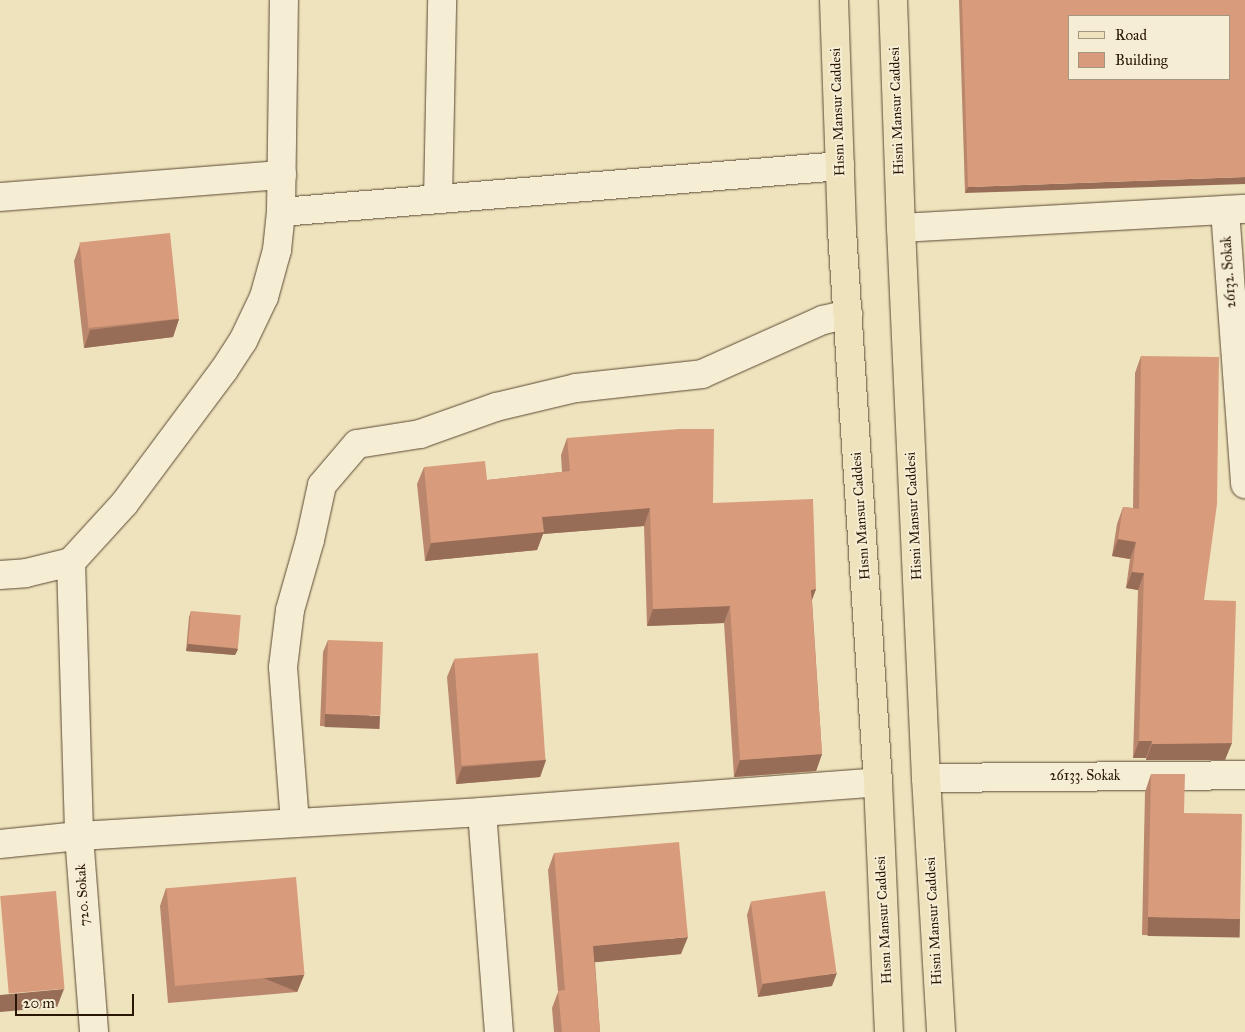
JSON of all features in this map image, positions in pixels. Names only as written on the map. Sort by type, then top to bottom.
[{"type":"main road","name":"Hısnı Mansur Caddesi","points":[[834,0],[840,166],[878,782],[889,1032]]},
{"type":"main road","name":"Hisni Mansur Caddesi","points":[[893,0],[901,228],[926,778],[940,1032]]},
{"type":"street","points":[[0,575],[26,573],[71,562],[124,504],[244,341],[264,297],[277,250],[281,212],[284,0]]},
{"type":"street","points":[[438,199],[442,0]]},
{"type":"street","points":[[281,212],[840,166]]},
{"type":"street","points":[[0,197],[282,175]]},
{"type":"street","points":[[901,228],[1235,210]]},
{"type":"street","name":"26132. Sokak","points":[[1235,210],[1245,484]]},
{"type":"street","points":[[295,823],[283,667],[290,610],[310,540],[322,485],[357,444],[420,434],[496,407],[576,388],[702,374],[823,320],[848,314]]},
{"type":"street","name":"720. Sokak","points":[[71,562],[79,836],[94,1032]]},
{"type":"street","name":"26133. Sokak","points":[[926,778],[1245,775]]},
{"type":"street","points":[[0,844],[79,836],[482,812],[878,782]]},
{"type":"street","points":[[482,812],[499,1032]]},
{"type":"building","points":[[962,0],[1245,0],[1245,177],[968,187]]},
{"type":"building","points":[[170,233],[179,319],[88,328],[79,243]]},
{"type":"building","points":[[1141,356],[1219,357],[1217,504],[1204,600],[1236,601],[1232,743],[1152,744],[1152,741],[1139,741],[1144,573],[1132,572],[1136,542],[1118,539],[1123,507],[1139,509]]},
{"type":"building","points":[[679,429],[714,429],[713,503],[813,499],[816,589],[811,590],[822,754],[740,760],[730,606],[653,609],[650,508],[542,517],[544,532],[431,543],[424,467],[485,461],[487,480],[570,471],[567,438]]},
{"type":"building","points":[[191,611],[241,615],[238,648],[188,644]]},
{"type":"building","points":[[328,640],[383,642],[380,716],[325,714]]},
{"type":"building","points":[[538,653],[545,760],[462,766],[454,659]]},
{"type":"building","points":[[1151,774],[1185,774],[1184,813],[1242,814],[1240,919],[1148,917]]},
{"type":"building","points":[[679,842],[688,937],[593,946],[600,1032],[562,1032],[558,991],[565,990],[554,853]]},
{"type":"building","points":[[296,877],[305,975],[175,986],[166,888]]},
{"type":"building","points":[[56,891],[65,989],[9,994],[0,896]]},
{"type":"building","points":[[825,891],[837,973],[762,984],[751,901]]}]
